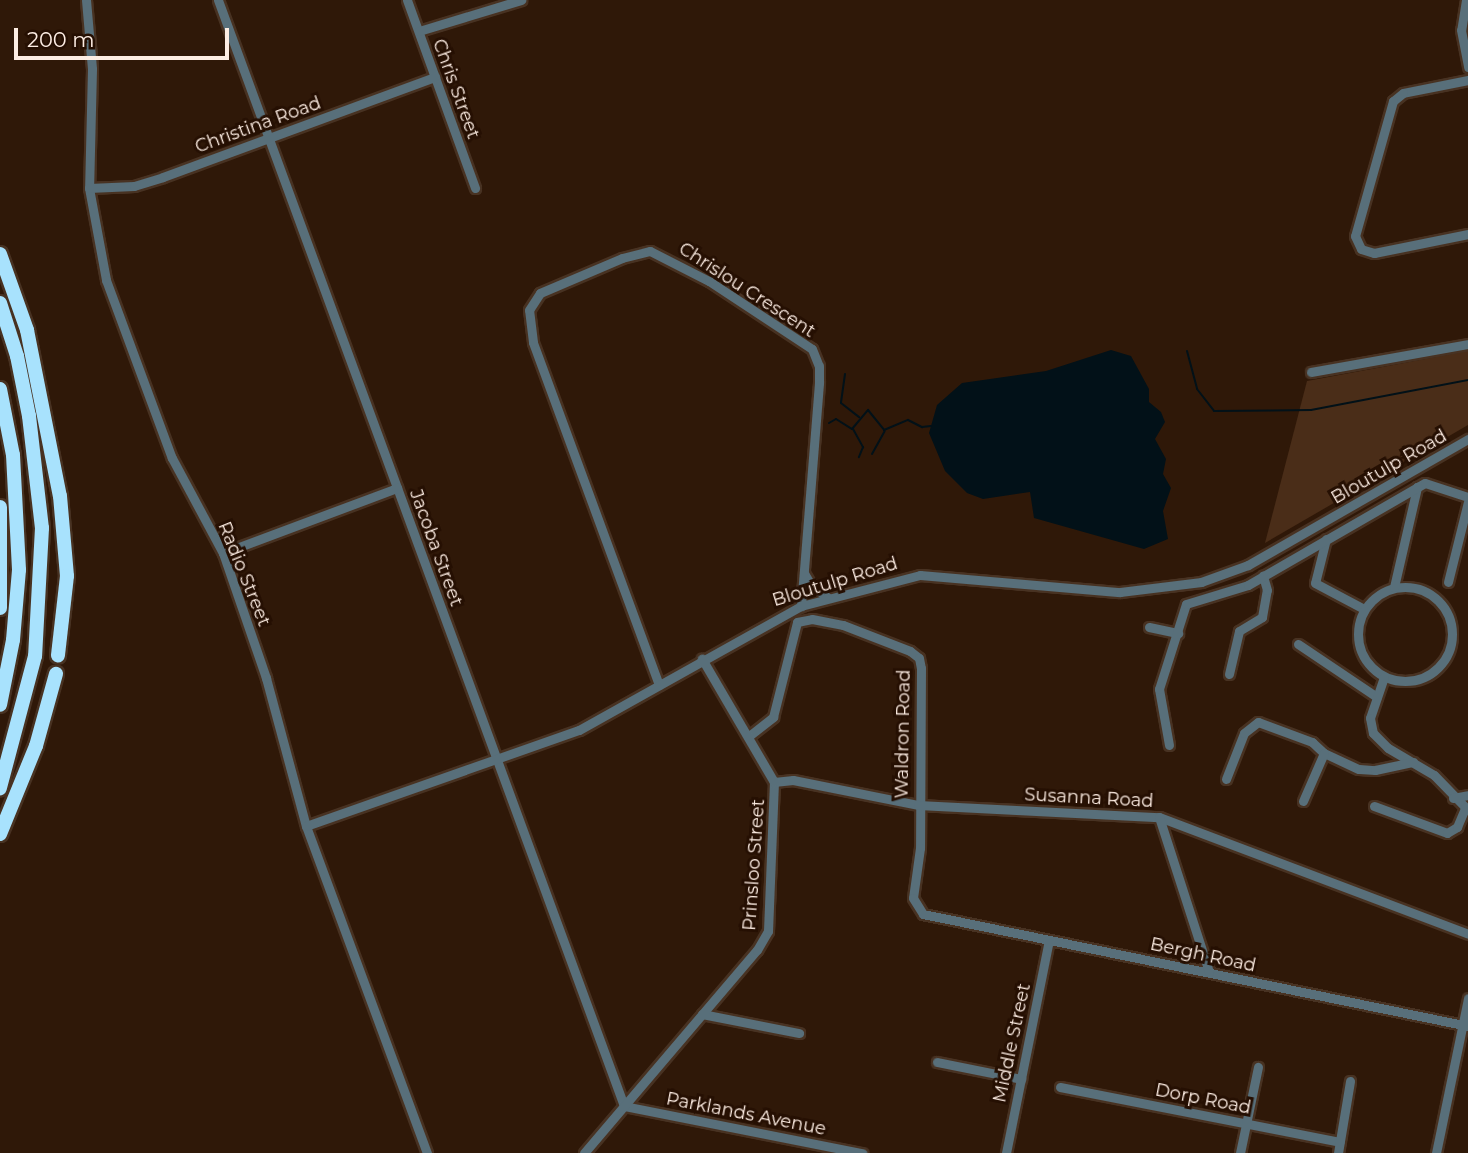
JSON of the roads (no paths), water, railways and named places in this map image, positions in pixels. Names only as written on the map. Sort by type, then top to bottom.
[{"type":"highway","points":[[0,254],[27,330],[60,496],[67,576],[58,655]]},
{"type":"highway","points":[[0,303],[17,356],[31,428],[43,528],[35,656],[0,788]]},
{"type":"highway","points":[[0,389],[16,481],[19,569],[13,640],[0,705]]},
{"type":"highway","points":[[0,507],[0,608]]},
{"type":"highway","points":[[0,834],[33,755],[56,674]]},
{"type":"street","name":"Radio Street","points":[[86,0],[92,69],[89,188],[106,280],[172,458],[223,553],[266,678],[306,826],[427,1153]]},
{"type":"street","name":"Jacoba Street","points":[[218,0],[624,1106]]},
{"type":"street","name":"Chris Street","points":[[407,0],[475,188]]},
{"type":"street","points":[[419,31],[521,0]]},
{"type":"street","points":[[1466,0],[1461,30],[1468,68]]},
{"type":"street","name":"Christina Road","points":[[89,188],[135,186],[435,77]]},
{"type":"street","points":[[1468,80],[1403,93],[1393,102],[1355,236],[1361,249],[1374,253],[1468,234]]},
{"type":"street","name":"Chrislou Crescent","points":[[659,685],[533,342],[529,310],[540,293],[622,258],[650,251],[709,281],[812,349],[819,366],[801,606]]},
{"type":"street","points":[[1311,372],[1468,344]]},
{"type":"street","name":"Bloutulp Road","points":[[306,826],[498,761],[586,726],[801,606],[920,575],[1119,592],[1200,582],[1259,559],[1467,440]]},
{"type":"street","points":[[1169,745],[1159,689],[1190,601],[1236,591],[1417,487],[1433,483],[1468,500],[1448,582]]},
{"type":"street","points":[[1394,587],[1417,487]]},
{"type":"street","points":[[223,553],[397,488]]},
{"type":"street","points":[[1400,497],[1412,506]]},
{"type":"street","points":[[1326,539],[1315,583],[1364,609]]},
{"type":"street","points":[[803,571],[811,585],[828,598]]},
{"type":"street","points":[[1229,674],[1240,631],[1262,617],[1267,590],[1263,576]]},
{"type":"street","points":[[1410,586],[1433,596],[1448,614],[1452,631],[1450,647],[1431,673],[1400,681],[1384,677],[1371,668],[1360,647],[1358,624],[1364,609],[1394,587],[1410,586]]},
{"type":"street","name":"Waldron Road","points":[[749,736],[773,717],[794,625],[812,618],[857,629],[919,657],[919,861],[913,898],[919,912],[931,917]]},
{"type":"street","points":[[1149,627],[1178,632]]},
{"type":"street","points":[[1298,644],[1377,697]]},
{"type":"street","name":"Prinsloo Street","points":[[584,1153],[767,937],[777,800],[774,782],[702,659]]},
{"type":"street","points":[[1374,806],[1447,833],[1457,828],[1466,812],[1453,796],[1413,762],[1373,733],[1370,718],[1384,677]]},
{"type":"street","points":[[1226,779],[1252,724],[1267,723],[1312,741],[1324,753],[1367,770],[1413,762]]},
{"type":"street","points":[[1303,801],[1324,753]]},
{"type":"street","name":"Susanna Road","points":[[774,782],[790,780],[918,805],[1160,817],[1468,934]]},
{"type":"street","points":[[1453,796],[1468,795]]},
{"type":"street","points":[[1160,817],[1209,972]]},
{"type":"street","name":"Bergh Road","points":[[931,917],[1466,1025]]},
{"type":"street","name":"Middle Street","points":[[1006,1153],[1049,940]]},
{"type":"street","points":[[1436,1153],[1466,1025],[1468,998]]},
{"type":"street","points":[[702,1014],[799,1033]]},
{"type":"street","points":[[937,1062],[1021,1079]]},
{"type":"street","points":[[1240,1153],[1258,1067]]},
{"type":"street","points":[[1338,1153],[1350,1081]]},
{"type":"street","name":"Dorp Road","points":[[1060,1087],[1340,1142]]},
{"type":"street","name":"Parklands Avenue","points":[[624,1106],[862,1153]]},
{"type":"waterway","points":[[1187,351],[1197,389],[1214,411],[1311,410],[1468,380]]},
{"type":"waterway","points":[[845,374],[841,403],[859,417]]},
{"type":"waterway","points":[[829,423],[836,419],[852,429],[868,410],[884,430],[908,420],[922,427],[931,426]]},
{"type":"waterway","points":[[853,429],[863,447],[859,457]]},
{"type":"waterway","points":[[872,454],[885,431]]}]
